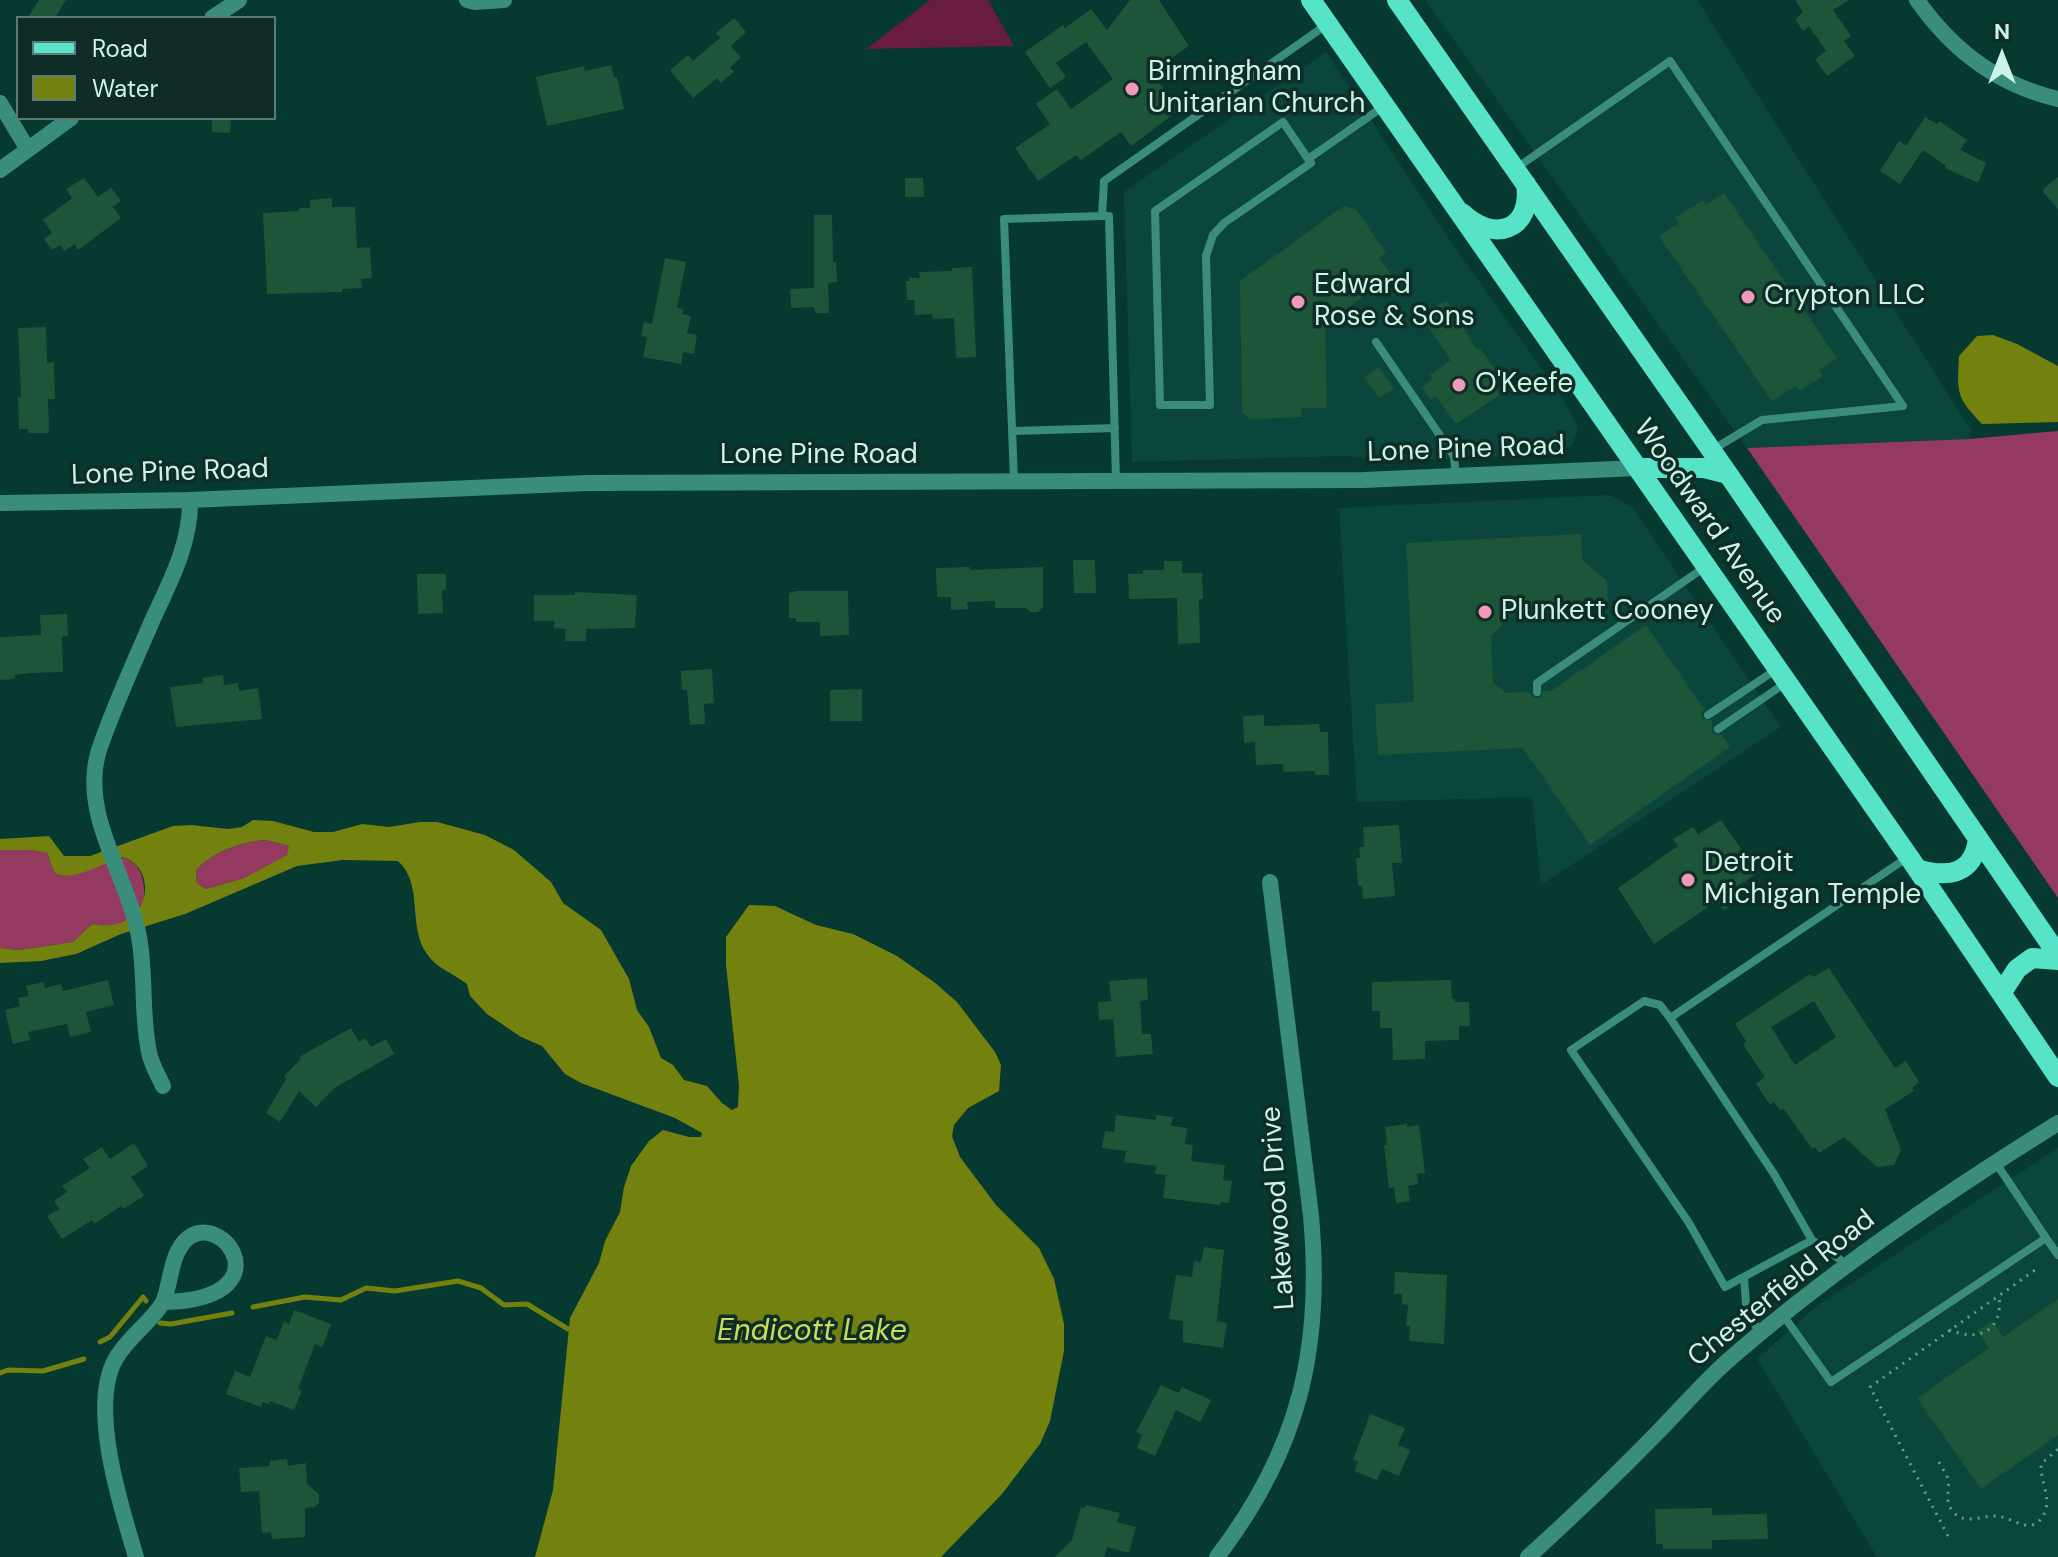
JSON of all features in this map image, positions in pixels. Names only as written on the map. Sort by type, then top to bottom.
[{"type":"main road","name":"Woodward Avenue","points":[[1311,0],[1913,863],[2058,1077]]},
{"type":"main road","name":"Woodward Avenue","points":[[1397,0],[1728,474],[2058,958]]},
{"type":"main road","points":[[1456,208],[1467,218],[1484,225],[1504,230],[1518,224],[1526,210],[1521,177]]},
{"type":"main road","points":[[1638,468],[1704,468],[1728,474]]},
{"type":"main road","points":[[1913,863],[1931,873],[1950,873],[1962,869],[1971,864],[1978,838]]},
{"type":"main road","points":[[2002,992],[2017,969],[2032,958],[2058,958]]},
{"type":"street","points":[[215,16],[239,0]]},
{"type":"street","points":[[467,0],[504,0]]},
{"type":"street","points":[[1917,0],[1953,44],[1975,62],[2023,89],[2058,99]]},
{"type":"street","points":[[0,103],[27,148]]},
{"type":"street","points":[[0,170],[68,120]]},
{"type":"street","name":"Lone Pine Road","points":[[0,503],[190,500],[588,483],[1456,478],[1638,468]]},
{"type":"street","points":[[163,1086],[149,1055],[139,934],[109,847],[94,791],[95,768],[118,699],[188,534],[190,500]]},
{"type":"street","name":"Lakewood Drive","points":[[1217,1557],[1263,1488],[1293,1420],[1305,1377],[1314,1319],[1311,1216],[1270,882]]},
{"type":"street","name":"Chesterfield Road","points":[[1528,1557],[1759,1334],[1849,1265],[1995,1162],[2058,1123]]},
{"type":"street","points":[[136,1557],[109,1448],[106,1391],[109,1375],[121,1350],[164,1302],[174,1259],[181,1245],[189,1238],[206,1234],[216,1236],[230,1246],[237,1261],[236,1269],[225,1285],[204,1296],[164,1302]]},
{"type":"lane","points":[[1102,216],[1104,181],[1328,24]]},
{"type":"lane","points":[[1521,177],[1670,61],[1903,406],[1762,420],[1711,450]]},
{"type":"lane","points":[[1308,159],[1385,106]]},
{"type":"lane","points":[[1283,122],[1308,159],[1311,163],[1224,223],[1213,235],[1206,256],[1210,405],[1160,405],[1155,211],[1283,122]]},
{"type":"lane","points":[[1014,481],[1004,219],[1102,216],[1109,216],[1116,480]]},
{"type":"lane","points":[[1376,342],[1454,456],[1456,478]]},
{"type":"lane","points":[[1013,431],[1115,428]]},
{"type":"lane","points":[[1537,692],[1537,683],[1706,566]]},
{"type":"lane","points":[[1708,715],[1782,675]]},
{"type":"lane","points":[[1718,729],[1782,675]]},
{"type":"lane","points":[[1670,1018],[1913,863]]},
{"type":"lane","points":[[1812,1240],[1725,1287],[1689,1223],[1571,1050],[1644,1001],[1660,1005],[1774,1174],[1812,1240],[1849,1265]]},
{"type":"lane","points":[[1995,1162],[2058,1255]]},
{"type":"lane","points":[[1783,1315],[1831,1382],[2046,1238]]},
{"type":"lane","points":[[1744,1277],[1746,1304],[1759,1334]]},
{"type":"path","points":[[1948,1536],[1870,1387],[2038,1268]]},
{"type":"path","points":[[1949,1330],[1977,1336],[1992,1327],[1999,1318],[1999,1296]]},
{"type":"path","points":[[1939,1462],[1947,1475],[1949,1506],[1955,1513],[1973,1520],[1996,1516],[2031,1526],[2039,1520],[2047,1504],[2041,1464],[2058,1449]]},
{"type":"shaded area","points":[[930,0],[988,0],[1014,46],[866,49]]},
{"type":"shaded area","points":[[1425,0],[1697,0],[1971,430],[1969,439],[1747,448]]},
{"type":"shaded area","points":[[1326,52],[1458,252],[1561,396],[1578,427],[1572,446],[1540,455],[1385,461],[1345,456],[1132,462],[1124,192]]},
{"type":"shaded area","points":[[2058,431],[2058,898],[1747,448],[1969,439]]},
{"type":"shaded area","points":[[1610,495],[1633,508],[1781,727],[1541,885],[1532,797],[1357,802],[1339,508]]},
{"type":"shaded area","points":[[266,840],[289,846],[288,855],[244,878],[206,889],[197,883],[196,870],[211,858],[237,845]]},
{"type":"shaded area","points":[[0,850],[47,853],[54,872],[121,857],[129,860],[142,876],[143,906],[121,924],[92,924],[73,942],[19,950],[0,948]]},
{"type":"shaded area","points":[[2058,1148],[2058,1557],[1877,1557],[1757,1359],[1818,1305]]},
{"type":"water","points":[[1993,335],[2058,366],[2058,422],[1982,424],[1967,407],[1960,394],[1959,356],[1977,336]]},
{"type":"water","name":"Endicott Lake","points":[[253,820],[273,821],[314,832],[333,832],[362,824],[389,827],[437,822],[485,835],[514,850],[551,882],[563,903],[601,930],[629,979],[637,1010],[649,1027],[661,1058],[673,1065],[684,1080],[707,1086],[732,1110],[738,1107],[739,1086],[726,965],[726,937],[749,905],[775,906],[816,925],[853,934],[897,956],[957,1002],[995,1052],[1001,1065],[999,1091],[968,1108],[954,1125],[952,1136],[960,1157],[996,1205],[1039,1248],[1054,1279],[1064,1324],[1064,1351],[1050,1421],[1040,1444],[1002,1494],[941,1557],[535,1557],[553,1490],[570,1318],[599,1263],[605,1241],[620,1212],[631,1166],[649,1141],[663,1130],[689,1137],[701,1137],[702,1133],[675,1118],[581,1083],[565,1074],[542,1046],[521,1037],[487,1014],[470,996],[467,984],[440,967],[427,954],[418,931],[411,881],[398,861],[343,860],[297,866],[185,914],[121,934],[76,954],[41,961],[0,963],[0,948],[19,950],[73,942],[92,924],[113,925],[128,920],[144,898],[145,884],[133,862],[121,857],[77,874],[61,875],[54,872],[47,853],[0,850],[0,839],[49,836],[64,856],[90,856],[173,826],[242,827]],"holes":[[[266,840],[289,846],[287,855],[244,878],[206,889],[197,883],[196,870],[228,849]]]},
{"type":"building","points":[[39,0],[66,0],[56,16],[29,16]]},
{"type":"building","name":"Birmingham Unitarian Church","points":[[1130,0],[1159,0],[1189,46],[1152,72],[1179,110],[1131,146],[1121,132],[1081,160],[1076,155],[1038,181],[1015,148],[1050,124],[1036,104],[1057,89],[1071,109],[1113,79],[1086,42],[1056,63],[1066,77],[1050,88],[1025,52],[1091,9],[1107,30]]},
{"type":"building","points":[[1795,0],[1849,0],[1833,10],[1851,36],[1844,41],[1855,56],[1827,76],[1815,59],[1826,51],[1809,26],[1803,31],[1795,19],[1803,12]]},
{"type":"building","points":[[734,18],[746,32],[731,46],[741,58],[730,67],[734,72],[721,83],[717,78],[693,98],[670,70],[688,55],[693,61],[720,38],[716,33]]},
{"type":"building","points":[[611,65],[624,109],[547,126],[536,77],[584,66],[585,71]]},
{"type":"building","points":[[1925,117],[1937,124],[1939,121],[1967,140],[1960,150],[1986,163],[1978,183],[1945,168],[1923,150],[1900,184],[1880,171],[1899,141],[1906,146]]},
{"type":"building","points":[[212,120],[231,120],[230,133],[212,132]]},
{"type":"building","points":[[2058,177],[2058,209],[2043,192]]},
{"type":"building","points":[[84,178],[98,197],[111,188],[121,201],[113,207],[121,218],[78,250],[75,244],[64,251],[60,245],[52,250],[44,239],[52,233],[43,220],[72,198],[66,189]]},
{"type":"building","points":[[905,178],[923,178],[924,197],[905,197]]},
{"type":"building","name":"Crypton LLC","points":[[1724,193],[1837,358],[1819,370],[1823,376],[1800,391],[1796,386],[1772,401],[1659,236],[1679,223],[1675,218],[1703,200],[1706,205]]},
{"type":"building","points":[[332,198],[332,207],[355,207],[357,248],[370,247],[372,278],[361,279],[362,288],[342,289],[342,292],[267,294],[263,213],[299,211],[299,208],[310,208],[310,200]]},
{"type":"building","name":"Edward Rose & Sons","points":[[1344,206],[1356,209],[1386,253],[1379,258],[1392,276],[1325,324],[1327,408],[1301,408],[1302,417],[1250,419],[1242,412],[1240,281]]},
{"type":"building","points":[[814,215],[832,215],[833,262],[836,262],[837,282],[828,283],[829,313],[815,313],[814,307],[791,308],[790,289],[814,288]]},
{"type":"building","points":[[665,258],[686,262],[677,308],[683,309],[682,314],[691,316],[687,333],[697,335],[694,354],[683,352],[681,364],[643,357],[647,337],[641,336],[644,322],[652,324]]},
{"type":"building","points":[[972,267],[976,357],[956,358],[954,318],[933,319],[932,314],[915,315],[914,300],[907,300],[906,281],[920,278],[919,272]]},
{"type":"building","name":"O'Keefe","points":[[1447,301],[1477,350],[1480,348],[1500,376],[1491,382],[1500,395],[1456,424],[1436,397],[1431,400],[1422,388],[1432,379],[1430,375],[1451,360],[1421,316],[1428,309]]},
{"type":"building","points":[[46,327],[47,363],[54,362],[55,399],[48,399],[49,433],[29,433],[28,429],[19,429],[18,328]]},
{"type":"building","points":[[1379,367],[1394,389],[1379,398],[1364,377]]},
{"type":"building","points":[[1581,534],[1582,560],[1607,581],[1608,609],[1511,615],[1491,636],[1493,682],[1506,693],[1530,692],[1533,698],[1540,698],[1544,691],[1551,691],[1646,625],[1704,709],[1703,719],[1712,721],[1713,734],[1722,735],[1730,747],[1590,845],[1523,748],[1378,755],[1375,704],[1414,702],[1406,543]]},
{"type":"building","points":[[1073,560],[1095,560],[1096,593],[1074,593]]},
{"type":"building","points":[[1164,561],[1182,561],[1182,573],[1202,573],[1200,643],[1178,644],[1177,598],[1129,599],[1128,574],[1164,570]]},
{"type":"building","points":[[970,567],[970,570],[1043,567],[1043,607],[1038,612],[1030,612],[1026,608],[995,608],[995,601],[967,602],[968,609],[951,610],[951,597],[937,597],[936,568]]},
{"type":"building","points":[[417,574],[446,574],[446,590],[442,591],[443,613],[418,614]]},
{"type":"building","points":[[848,591],[849,635],[820,636],[820,622],[796,622],[796,618],[789,618],[789,593]]},
{"type":"building","points":[[575,592],[637,595],[635,628],[586,629],[586,641],[565,641],[566,629],[554,628],[554,621],[534,621],[534,595],[575,595]]},
{"type":"building","points":[[67,614],[68,636],[62,637],[63,672],[15,675],[15,679],[0,680],[0,637],[41,635],[40,615]]},
{"type":"building","points":[[712,669],[714,703],[704,704],[705,724],[690,725],[687,690],[682,690],[681,671]]},
{"type":"building","points":[[223,675],[224,685],[238,683],[239,691],[258,688],[262,719],[176,727],[170,687],[203,683],[202,678]]},
{"type":"building","points":[[862,689],[862,721],[830,721],[830,690]]},
{"type":"building","points":[[1264,715],[1264,726],[1319,724],[1320,732],[1328,732],[1329,775],[1315,775],[1315,771],[1283,772],[1283,764],[1256,765],[1255,742],[1244,743],[1243,716]]},
{"type":"building","name":"Detroit Michigan Temple","points":[[1721,820],[1758,873],[1734,888],[1741,899],[1724,910],[1717,901],[1654,944],[1618,888],[1678,846],[1673,839],[1693,827],[1698,834]]},
{"type":"building","points":[[1399,825],[1402,863],[1392,863],[1395,896],[1363,899],[1362,886],[1358,886],[1356,858],[1360,858],[1359,847],[1364,847],[1363,827]]},
{"type":"building","points":[[1829,968],[1895,1068],[1906,1061],[1919,1082],[1912,1088],[1914,1091],[1885,1109],[1901,1150],[1894,1165],[1877,1167],[1844,1137],[1819,1153],[1815,1147],[1812,1149],[1784,1109],[1780,1110],[1774,1102],[1770,1105],[1756,1084],[1765,1077],[1743,1045],[1746,1041],[1735,1024],[1810,974],[1813,977]],"holes":[[[1814,1001],[1836,1037],[1795,1065],[1771,1027]]]},
{"type":"building","points":[[1147,978],[1148,1000],[1140,1001],[1142,1034],[1151,1034],[1153,1054],[1116,1057],[1113,1019],[1099,1020],[1098,1002],[1111,1001],[1109,981]]},
{"type":"building","points":[[108,980],[114,1005],[86,1012],[91,1032],[70,1037],[67,1024],[28,1032],[30,1040],[13,1044],[5,1010],[20,1006],[18,998],[29,996],[26,986],[44,982],[45,988],[61,984],[63,991]]},
{"type":"building","points":[[1451,980],[1452,999],[1455,1002],[1469,1002],[1470,1026],[1459,1026],[1459,1040],[1425,1041],[1425,1059],[1393,1060],[1392,1028],[1380,1028],[1380,1011],[1372,1011],[1372,982]]},
{"type":"building","points":[[351,1028],[359,1042],[365,1038],[371,1047],[386,1039],[394,1054],[336,1087],[316,1107],[299,1091],[280,1122],[266,1113],[286,1079],[284,1076],[301,1059],[299,1057]]},
{"type":"building","points":[[1116,1115],[1156,1120],[1156,1115],[1173,1117],[1171,1126],[1187,1128],[1185,1144],[1193,1145],[1191,1161],[1225,1165],[1223,1180],[1232,1181],[1229,1203],[1221,1202],[1220,1205],[1163,1198],[1166,1175],[1155,1174],[1156,1166],[1124,1162],[1126,1151],[1102,1148],[1105,1131],[1114,1132]]},
{"type":"building","points":[[1407,1124],[1407,1127],[1419,1125],[1425,1173],[1417,1174],[1418,1184],[1408,1186],[1410,1201],[1396,1203],[1394,1187],[1389,1188],[1385,1127]]},
{"type":"building","points":[[134,1143],[148,1166],[131,1177],[144,1196],[123,1209],[121,1206],[94,1224],[92,1220],[62,1239],[47,1216],[59,1209],[54,1201],[67,1192],[62,1186],[90,1168],[83,1159],[102,1147],[110,1159]]},
{"type":"building","points":[[1204,1247],[1224,1250],[1217,1321],[1227,1323],[1223,1348],[1183,1342],[1183,1321],[1169,1319],[1176,1275],[1192,1277],[1194,1261],[1201,1262]]},
{"type":"building","points":[[1395,1272],[1447,1275],[1444,1344],[1409,1341],[1410,1326],[1406,1326],[1408,1305],[1402,1304],[1402,1294],[1394,1294]]},
{"type":"building","points":[[2058,1299],[2058,1435],[1981,1489],[1917,1398],[1989,1348],[1977,1331],[1992,1321],[2003,1337]]},
{"type":"building","points":[[294,1310],[331,1324],[322,1347],[315,1344],[298,1389],[302,1390],[294,1410],[270,1401],[269,1404],[263,1402],[261,1407],[226,1394],[235,1371],[250,1377],[266,1336],[277,1340],[284,1321],[289,1324]]},
{"type":"building","points":[[1161,1385],[1179,1393],[1182,1387],[1211,1400],[1200,1422],[1176,1410],[1155,1456],[1137,1448],[1142,1435],[1136,1432]]},
{"type":"building","points":[[1370,1414],[1405,1428],[1398,1445],[1410,1450],[1399,1476],[1382,1469],[1377,1480],[1354,1471],[1358,1461],[1353,1460]]},
{"type":"building","points":[[287,1459],[288,1466],[306,1463],[307,1484],[319,1494],[319,1503],[315,1507],[305,1508],[305,1537],[272,1539],[271,1532],[262,1533],[259,1491],[241,1492],[239,1468],[270,1466],[270,1461]]},
{"type":"building","points":[[1086,1505],[1120,1513],[1117,1522],[1136,1527],[1129,1553],[1107,1547],[1104,1557],[1055,1557],[1072,1540],[1081,1507],[1085,1508]]},
{"type":"building","points":[[1712,1508],[1712,1515],[1767,1514],[1768,1539],[1712,1540],[1712,1549],[1663,1549],[1663,1544],[1656,1544],[1655,1509]]},
{"type":"waterway","points":[[253,1307],[305,1297],[341,1300],[366,1288],[395,1291],[458,1281],[481,1288],[504,1305],[527,1304],[568,1329]]},
{"type":"waterway","points":[[100,1342],[110,1337],[143,1297],[146,1301]]},
{"type":"waterway","points":[[160,1323],[171,1324],[232,1313]]},
{"type":"waterway","points":[[0,1373],[8,1370],[43,1371],[84,1359]]},
{"type":"place","name":"Birmingham Unitarian Church","points":[[1132,89]]},
{"type":"place","name":"Crypton LLC","points":[[1748,297]]},
{"type":"place","name":"Edward Rose & Sons","points":[[1298,302]]},
{"type":"place","name":"O'Keefe","points":[[1459,385]]},
{"type":"place","name":"Plunkett Cooney","points":[[1485,612]]},
{"type":"place","name":"Detroit Michigan Temple","points":[[1688,880]]}]
